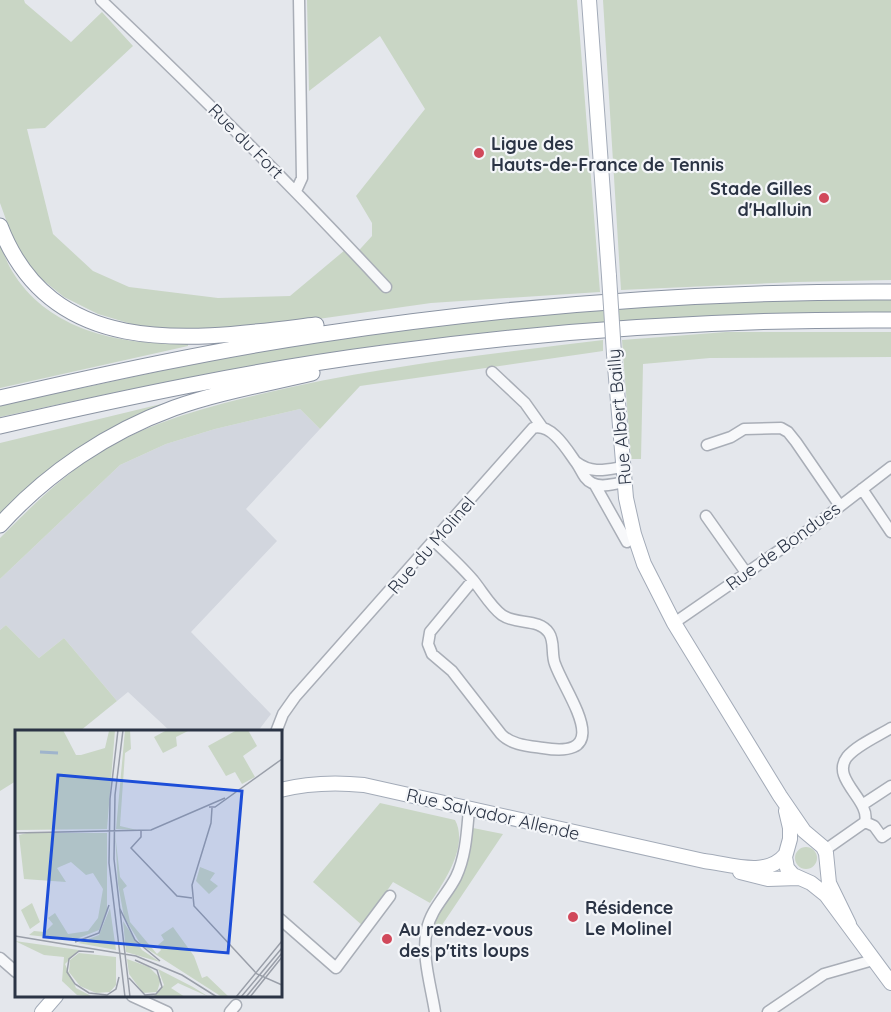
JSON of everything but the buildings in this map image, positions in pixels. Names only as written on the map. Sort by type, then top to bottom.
[{"type":"highway","points":[[0,226],[21,268],[47,296],[88,321],[141,335],[183,338],[224,336],[461,309],[567,305],[714,295],[891,292]]},
{"type":"highway","points":[[0,398],[272,342],[417,321],[567,305]]},
{"type":"highway","points":[[0,426],[201,383],[384,353],[676,324],[891,320]]},
{"type":"highway","points":[[0,525],[27,497],[60,470],[107,439],[147,420],[209,397],[356,363],[384,353]]},
{"type":"main road","name":"Rue Albert Bailly","points":[[589,0],[622,467],[632,526],[654,587],[780,796]]},
{"type":"main road","name":"Rue Salvador Allende","points":[[282,788],[310,784],[353,784],[704,861],[761,878],[801,879]]},
{"type":"main road","points":[[780,796],[804,831],[819,842],[826,855],[829,883],[849,924]]},
{"type":"main road","points":[[780,796],[790,822],[787,868],[826,895],[891,983]]},
{"type":"main road","points":[[787,851],[799,839],[812,838]]},
{"type":"main road","name":"Rue Salvador Allende","points":[[704,861],[760,868],[772,865],[787,851]]},
{"type":"main road","points":[[801,879],[819,874],[826,855]]},
{"type":"street","name":"Rue du Fort","points":[[101,0],[296,191],[386,287]]},
{"type":"street","points":[[296,191],[302,182],[299,0]]},
{"type":"street","points":[[492,372],[525,403],[542,427],[552,434],[576,462],[585,477],[595,485],[627,542]]},
{"type":"street","name":"Rue du Molinel","points":[[277,730],[283,714],[295,697],[530,431],[542,427]]},
{"type":"street","points":[[707,445],[744,429],[781,428],[788,432],[796,442],[840,506]]},
{"type":"street","points":[[576,462],[585,469],[596,471],[622,467]]},
{"type":"street","name":"Rue de Bondues","points":[[674,623],[747,574],[891,467]]},
{"type":"street","points":[[595,485],[624,482]]},
{"type":"street","points":[[862,489],[891,532]]},
{"type":"street","points":[[707,525],[747,574]]},
{"type":"street","points":[[434,542],[473,580],[501,614],[515,620],[539,625],[548,632],[553,642],[554,662],[582,721],[583,733],[577,745],[559,751],[508,740],[452,671],[436,660],[430,650],[428,638],[430,632],[473,580]]},
{"type":"street","points":[[826,855],[865,822],[866,814],[862,805],[846,780],[844,762],[854,751],[891,728]]},
{"type":"street","points":[[862,805],[891,786]]},
{"type":"street","points":[[435,1012],[426,952],[426,931],[431,916],[458,872],[464,852],[469,809]]},
{"type":"street","points":[[865,822],[874,826],[882,837],[891,831]]},
{"type":"street","points":[[282,921],[336,968],[390,896]]},
{"type":"street","points":[[0,958],[15,971]]},
{"type":"street","points":[[768,1012],[824,974],[873,960]]},
{"type":"street","points":[[140,1012],[141,997],[167,1012]]},
{"type":"shaded area","points":[[300,409],[320,429],[246,509],[277,541],[191,632],[271,714],[259,730],[169,730],[128,692],[117,701],[64,638],[39,658],[6,625],[0,630],[0,579],[120,465],[166,444],[215,429]]},
{"type":"green space","points":[[0,0],[24,0],[71,42],[102,12],[133,46],[45,128],[27,129],[53,234],[93,271],[129,287],[218,298],[290,296],[345,250],[352,258],[372,236],[372,223],[356,196],[425,109],[380,36],[309,91],[307,0],[577,0],[600,292],[431,303],[243,327],[177,329],[135,325],[98,314],[64,297],[34,273],[13,239],[0,203]]},
{"type":"green space","points":[[603,0],[891,0],[891,280],[621,290]]},
{"type":"green space","points":[[0,245],[12,271],[27,291],[45,308],[66,321],[89,331],[113,337],[163,343],[188,343],[188,346],[0,388]]},
{"type":"green space","points":[[783,299],[891,299],[891,313],[639,322],[426,339],[242,368],[0,417],[0,405],[201,363],[332,340],[460,323],[589,310]]},
{"type":"green space","points":[[726,332],[891,332],[891,357],[710,358],[643,364],[641,459],[631,459],[622,340]]},
{"type":"green space","points":[[603,340],[603,351],[360,386],[320,429],[300,409],[215,429],[166,444],[120,465],[0,579],[0,538],[45,495],[91,458],[131,436],[173,418],[239,399],[346,376],[431,362]]},
{"type":"green space","points":[[186,398],[19,496],[0,514],[0,443]]},
{"type":"green space","points":[[6,625],[39,658],[64,638],[117,701],[81,730],[15,730],[15,782],[0,791],[0,630]]},
{"type":"green space","points":[[380,803],[455,820],[459,830],[459,841],[453,863],[430,903],[393,882],[363,926],[313,882]]},
{"type":"green space","points":[[473,828],[503,834],[440,928],[433,926]]},
{"type":"green space","points":[[806,847],[814,850],[817,858],[814,866],[806,869],[798,866],[795,858],[798,850]]},
{"type":"place","name":"Ligue des Hauts-de-France de Tennis","points":[[479,153]]},
{"type":"place","name":"Stade Gilles d'Halluin","points":[[824,198]]},
{"type":"place","name":"Résidence Le Molinel","points":[[573,917]]},
{"type":"place","name":"Au rendez-vous des p'tits loups","points":[[387,939]]}]
